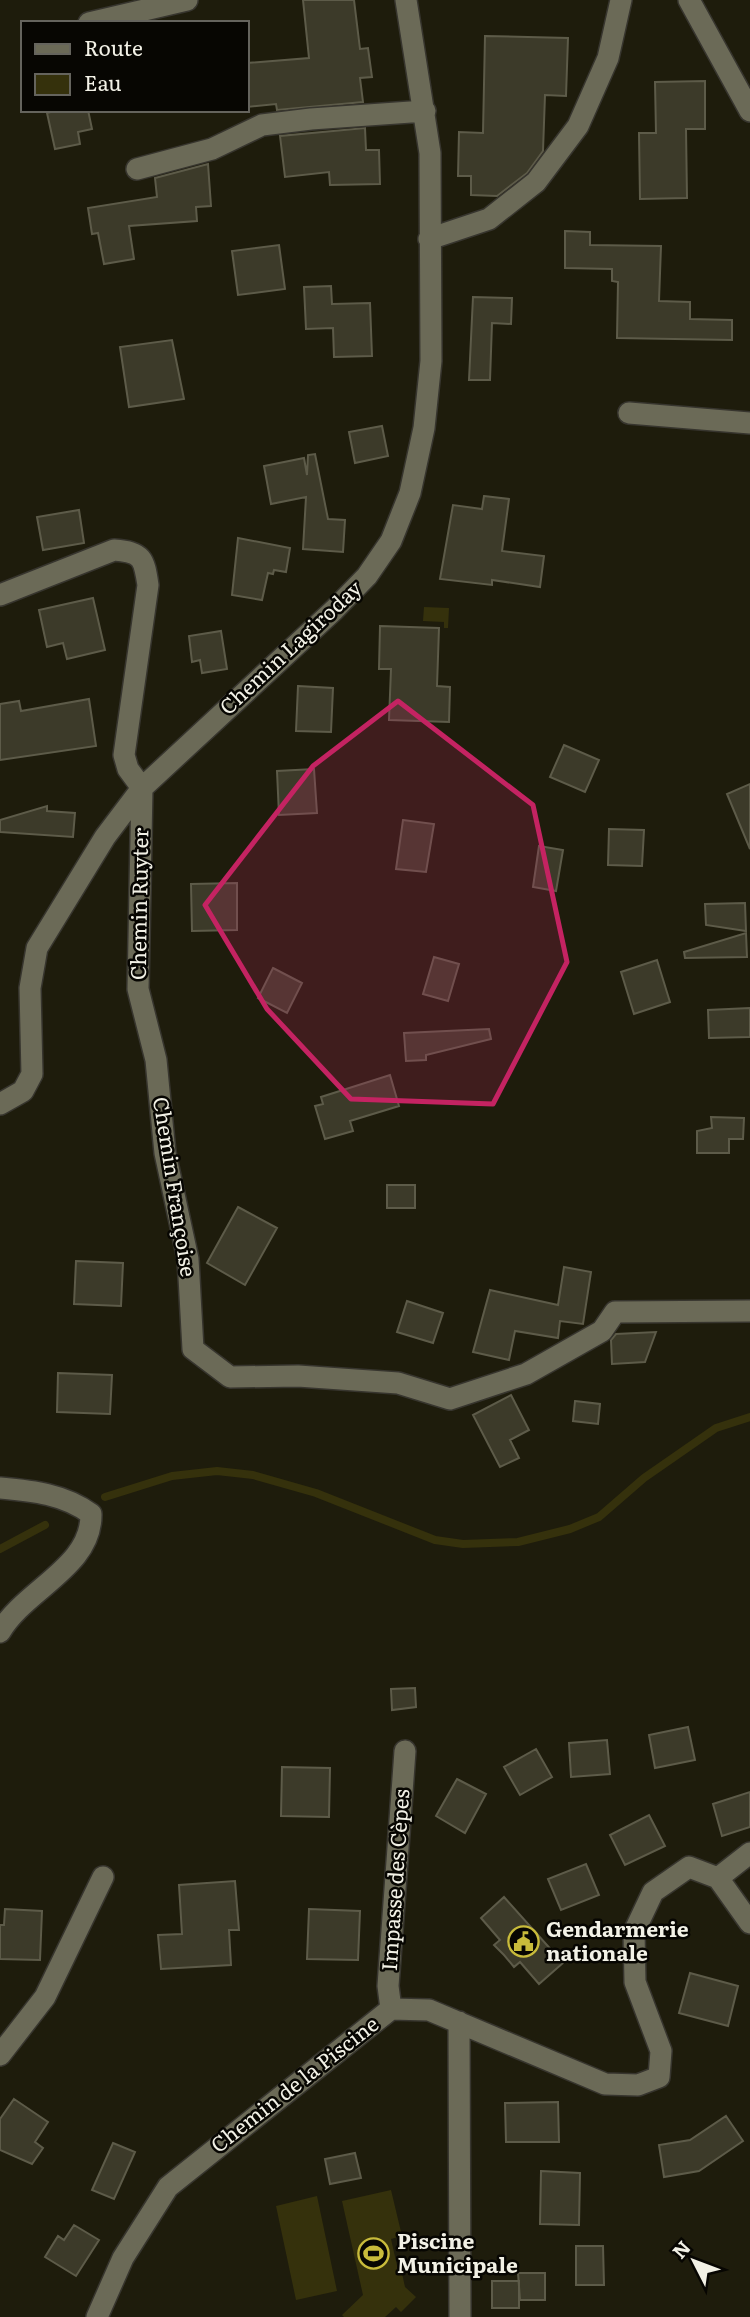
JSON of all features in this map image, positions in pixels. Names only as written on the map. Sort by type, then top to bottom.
[{"type":"street","points":[[98,21],[187,0]]},
{"type":"street","name":"Chemin Lagiroday","points":[[0,1104],[23,1091],[32,1074],[30,988],[37,948],[105,837],[142,788],[334,610],[367,576],[391,541],[410,493],[424,428],[431,360],[430,153],[406,0]]},
{"type":"street","points":[[429,239],[489,219],[536,182],[578,125],[608,58],[621,0]]},
{"type":"street","points":[[689,0],[750,111]]},
{"type":"street","points":[[137,169],[212,149],[262,125],[311,118],[425,111]]},
{"type":"street","points":[[629,413],[750,424]]},
{"type":"street","points":[[0,595],[114,550],[133,552],[144,563],[148,586],[124,755],[128,769],[142,788]]},
{"type":"street","name":"Chemin Ruyter","points":[[142,788],[138,989],[156,1060]]},
{"type":"street","name":"Chemin Françoise","points":[[156,1060],[165,1153],[188,1259],[193,1349],[230,1377],[298,1376],[398,1383],[450,1399],[526,1374],[602,1331],[615,1312],[750,1311]]},
{"type":"street","points":[[0,1488],[48,1494],[74,1501],[91,1514],[91,1533],[72,1562],[43,1585],[0,1632]]},
{"type":"street","name":"Impasse des Cèpes","points":[[391,2009],[388,1986],[405,1751]]},
{"type":"street","points":[[750,1853],[718,1878],[750,1923]]},
{"type":"street","name":"Chemin de la Piscine","points":[[97,2317],[123,2258],[168,2187],[391,2009],[429,2010],[605,2084],[638,2085],[659,2077],[661,2051],[635,1982],[634,1932],[653,1892],[689,1867],[718,1878]]},
{"type":"street","points":[[0,2055],[45,1997],[103,1877]]},
{"type":"street","points":[[459,2022],[460,2317]]},
{"type":"highlighted area","points":[[398,701],[533,805],[567,962],[493,1104],[351,1099],[267,1009],[205,905],[313,766]]},
{"type":"water","points":[[424,607],[449,608],[448,628],[444,628],[444,622],[423,621]]},
{"type":"water","name":"Piscine Municipale","points":[[391,2190],[402,2236],[391,2239],[398,2270],[401,2269],[405,2287],[416,2297],[401,2312],[396,2307],[385,2317],[344,2317],[342,2315],[363,2295],[342,2201]]},
{"type":"water","points":[[317,2196],[337,2291],[296,2300],[276,2206]]},
{"type":"building","points":[[303,0],[354,0],[360,49],[368,48],[372,77],[360,78],[363,102],[277,110],[276,104],[248,107],[248,63],[309,58]]},
{"type":"building","points":[[485,36],[568,38],[566,96],[545,95],[543,151],[527,173],[497,196],[471,195],[471,176],[458,176],[459,132],[483,133]]},
{"type":"building","points":[[705,81],[705,129],[686,129],[687,198],[640,199],[639,133],[656,133],[655,82]]},
{"type":"building","points":[[88,112],[92,129],[78,132],[80,144],[55,149],[47,113]]},
{"type":"building","points":[[365,128],[366,150],[379,150],[380,184],[330,185],[329,172],[285,177],[280,136]]},
{"type":"building","points":[[208,164],[211,206],[196,207],[197,221],[129,226],[134,259],[104,264],[98,233],[92,234],[88,208],[157,197],[155,178]]},
{"type":"building","points":[[565,231],[590,232],[590,245],[661,246],[659,301],[690,302],[690,319],[732,320],[732,340],[617,338],[618,282],[612,281],[612,269],[565,268]]},
{"type":"building","points":[[279,245],[285,289],[238,295],[232,251]]},
{"type":"building","points":[[331,286],[332,304],[370,303],[372,356],[334,357],[333,328],[306,329],[304,287]]},
{"type":"building","points":[[473,297],[512,298],[511,324],[492,323],[490,380],[469,380]]},
{"type":"building","points":[[172,340],[184,399],[129,407],[120,347]]},
{"type":"building","points":[[382,426],[388,456],[355,463],[349,432]]},
{"type":"building","points":[[315,454],[328,519],[345,520],[343,552],[303,549],[306,497],[271,504],[264,466],[304,458],[307,475],[308,455]]},
{"type":"building","points":[[484,496],[509,499],[502,551],[544,556],[540,587],[492,580],[492,585],[440,579],[453,505],[482,509]]},
{"type":"building","points":[[79,510],[84,543],[43,550],[37,517]]},
{"type":"building","points":[[238,538],[290,548],[286,572],[274,570],[273,574],[268,573],[262,600],[232,595]]},
{"type":"building","points":[[93,598],[105,650],[67,659],[63,643],[47,647],[39,610]]},
{"type":"building","points":[[380,626],[439,628],[437,686],[450,687],[449,722],[389,720],[391,669],[379,669]]},
{"type":"building","points":[[221,631],[227,669],[202,673],[200,660],[192,662],[189,636]]},
{"type":"building","points":[[298,686],[333,688],[331,732],[296,731]]},
{"type":"building","points":[[89,699],[96,746],[0,760],[0,704],[19,701],[21,711]]},
{"type":"building","points":[[564,745],[599,760],[585,792],[550,777]]},
{"type":"building","points":[[314,769],[317,813],[279,815],[277,771]]},
{"type":"building","points":[[750,784],[750,849],[727,794]]},
{"type":"building","points":[[47,806],[47,811],[75,813],[73,837],[0,832],[0,820]]},
{"type":"building","points":[[403,820],[434,824],[426,872],[396,869]]},
{"type":"building","points":[[609,829],[644,830],[642,866],[608,865]]},
{"type":"building","points":[[539,846],[563,850],[556,891],[533,887]]},
{"type":"building","points":[[237,883],[237,930],[192,931],[191,884]]},
{"type":"building","points":[[745,903],[746,931],[706,925],[705,904]]},
{"type":"building","points":[[746,933],[747,957],[685,958],[684,952]]},
{"type":"building","points":[[434,957],[459,964],[448,1001],[423,994]]},
{"type":"building","points":[[657,960],[670,1002],[634,1014],[621,972]]},
{"type":"building","points":[[273,968],[302,983],[287,1013],[258,998]]},
{"type":"building","points":[[750,1008],[750,1037],[709,1038],[708,1010]]},
{"type":"building","points":[[489,1029],[491,1039],[426,1055],[426,1060],[406,1061],[404,1033]]},
{"type":"building","points":[[390,1075],[399,1106],[350,1121],[353,1131],[325,1139],[315,1106],[323,1104],[321,1097]]},
{"type":"building","points":[[711,1117],[744,1118],[743,1139],[729,1139],[729,1153],[697,1153],[697,1131],[712,1128]]},
{"type":"building","points":[[387,1185],[415,1185],[415,1208],[387,1208]]},
{"type":"building","points":[[238,1207],[277,1228],[245,1285],[207,1263]]},
{"type":"building","points":[[76,1261],[123,1263],[121,1306],[74,1304]]},
{"type":"building","points":[[564,1267],[591,1272],[583,1324],[560,1321],[558,1338],[515,1331],[509,1360],[473,1352],[490,1290],[558,1305]]},
{"type":"building","points":[[407,1301],[443,1313],[433,1343],[397,1332]]},
{"type":"building","points":[[656,1332],[645,1362],[612,1364],[611,1340],[616,1334]]},
{"type":"building","points":[[58,1373],[112,1375],[110,1414],[57,1412]]},
{"type":"building","points":[[511,1395],[529,1430],[510,1440],[519,1458],[500,1467],[473,1415]]},
{"type":"building","points":[[575,1401],[600,1404],[598,1424],[573,1421]]},
{"type":"building","points":[[415,1688],[416,1707],[392,1710],[391,1689]]},
{"type":"building","points":[[688,1727],[695,1760],[655,1768],[649,1735]]},
{"type":"building","points":[[607,1740],[610,1774],[571,1777],[569,1743]]},
{"type":"building","points":[[536,1749],[552,1777],[520,1795],[504,1767]]},
{"type":"building","points":[[282,1767],[330,1768],[329,1817],[281,1816]]},
{"type":"building","points":[[457,1779],[486,1794],[465,1833],[436,1816]]},
{"type":"building","points":[[750,1792],[750,1827],[722,1836],[713,1804]]},
{"type":"building","points":[[649,1815],[665,1846],[625,1865],[610,1835]]},
{"type":"building","points":[[586,1864],[599,1895],[561,1910],[548,1879]]},
{"type":"building","points":[[235,1881],[239,1930],[229,1930],[231,1965],[161,1969],[158,1935],[182,1934],[179,1885]]},
{"type":"building","name":"Gendarmerie nationale","points":[[504,1897],[563,1963],[539,1984],[520,1962],[514,1967],[494,1945],[500,1940],[481,1918]]},
{"type":"building","points":[[5,1909],[42,1911],[40,1960],[0,1959],[0,1925],[4,1925]]},
{"type":"building","points":[[309,1909],[360,1911],[358,1960],[307,1959]]},
{"type":"building","points":[[690,1973],[738,1986],[728,2026],[679,2013]]},
{"type":"building","points":[[14,2099],[48,2122],[35,2142],[43,2148],[32,2164],[0,2150],[0,2119]]},
{"type":"building","points":[[558,2102],[559,2142],[506,2142],[505,2103]]},
{"type":"building","points":[[726,2116],[743,2141],[699,2171],[664,2177],[659,2145],[690,2140]]},
{"type":"building","points":[[113,2143],[135,2152],[114,2199],[92,2190]]},
{"type":"building","points":[[355,2153],[361,2178],[330,2184],[325,2159]]},
{"type":"building","points":[[541,2171],[580,2173],[579,2225],[540,2224]]},
{"type":"building","points":[[74,2225],[99,2240],[76,2276],[45,2257],[58,2236],[64,2240]]},
{"type":"building","points":[[576,2246],[603,2246],[604,2285],[576,2285]]},
{"type":"building","points":[[518,2273],[545,2273],[545,2300],[520,2300]]},
{"type":"building","points":[[492,2281],[519,2281],[519,2308],[492,2308]]},
{"type":"waterway","points":[[105,1497],[172,1476],[217,1471],[253,1475],[316,1493],[435,1540],[463,1544],[518,1542],[570,1529],[599,1517],[644,1478],[716,1428],[750,1417]]},
{"type":"waterway","points":[[0,1549],[45,1525]]},
{"type":"place","name":"Gendarmerie nationale","points":[[523,1942]]},
{"type":"place","name":"Piscine Municipale","points":[[374,2254]]}]
